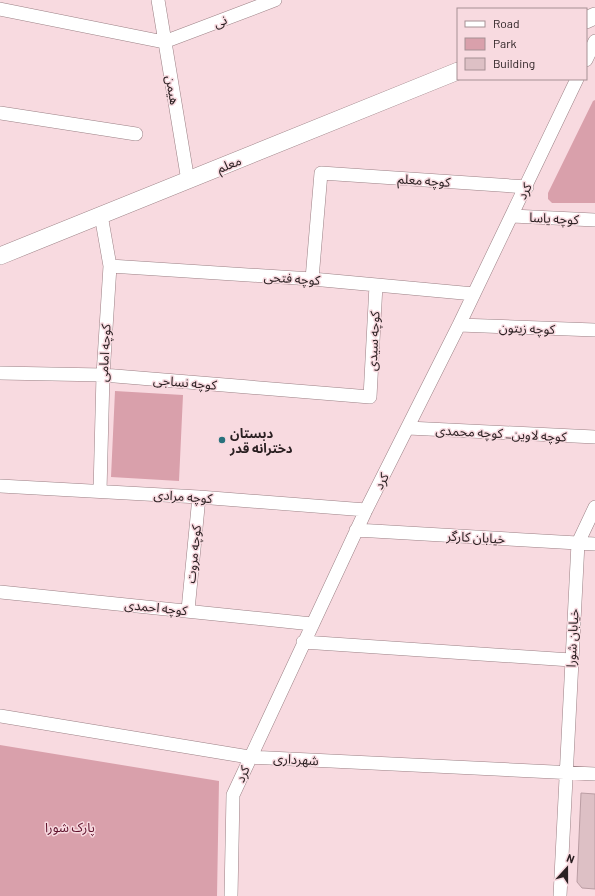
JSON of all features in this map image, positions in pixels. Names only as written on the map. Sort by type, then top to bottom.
[{"type":"street","name":"هیمن","points":[[158,0],[188,181]]},
{"type":"street","name":"نی","points":[[164,42],[275,0]]},
{"type":"street","points":[[0,9],[164,42]]},
{"type":"street","points":[[587,58],[595,41]]},
{"type":"street","name":"معلم","points":[[0,256],[457,71]]},
{"type":"street","name":"کرد","points":[[231,896],[233,795],[249,756],[356,530],[527,187],[577,80]]},
{"type":"street","points":[[0,113],[136,134]]},
{"type":"street","name":"کوچه معلم","points":[[312,279],[321,172],[527,187]]},
{"type":"street","name":"کوچه امامی","points":[[100,491],[103,376],[110,266],[101,215]]},
{"type":"street","name":"کوچه یاسا","points":[[512,216],[595,220]]},
{"type":"street","name":"کوچه فتحی","points":[[110,266],[312,279],[474,294]]},
{"type":"street","name":"کوچه سیدی","points":[[370,397],[376,285]]},
{"type":"street","name":"کوچه زیتون","points":[[459,325],[595,330]]},
{"type":"street","name":"کوچه نساجی","points":[[0,373],[103,376],[370,397]]},
{"type":"street","name":"کوچه لاوین_ کوچه محمدی","points":[[408,428],[595,437]]},
{"type":"street","name":"کوچه مرادی","points":[[0,486],[199,497],[366,510]]},
{"type":"street","name":"کوچه مروت","points":[[188,610],[199,497]]},
{"type":"street","name":"خیابان شورا","points":[[560,896],[578,543],[595,507]]},
{"type":"street","name":"خیابان کارگر","points":[[356,530],[595,544]]},
{"type":"street","name":"کوچه احمدی","points":[[0,592],[188,610],[312,624]]},
{"type":"street","points":[[303,642],[571,660]]},
{"type":"street","name":"شهرداری","points":[[0,716],[249,756],[595,774]]},
{"type":"green space","points":[[595,100],[595,203],[552,203],[548,199],[548,193],[593,101]]},
{"type":"green space","points":[[115,391],[183,395],[179,481],[111,477]]},
{"type":"green space","name":"پارک شورا","points":[[0,745],[219,781],[217,896],[0,896]]},
{"type":"building","points":[[581,793],[595,794],[595,889],[582,888],[577,882]]},
{"type":"place","name":"دبستان دخترانه قدر","points":[[222,440]]}]
